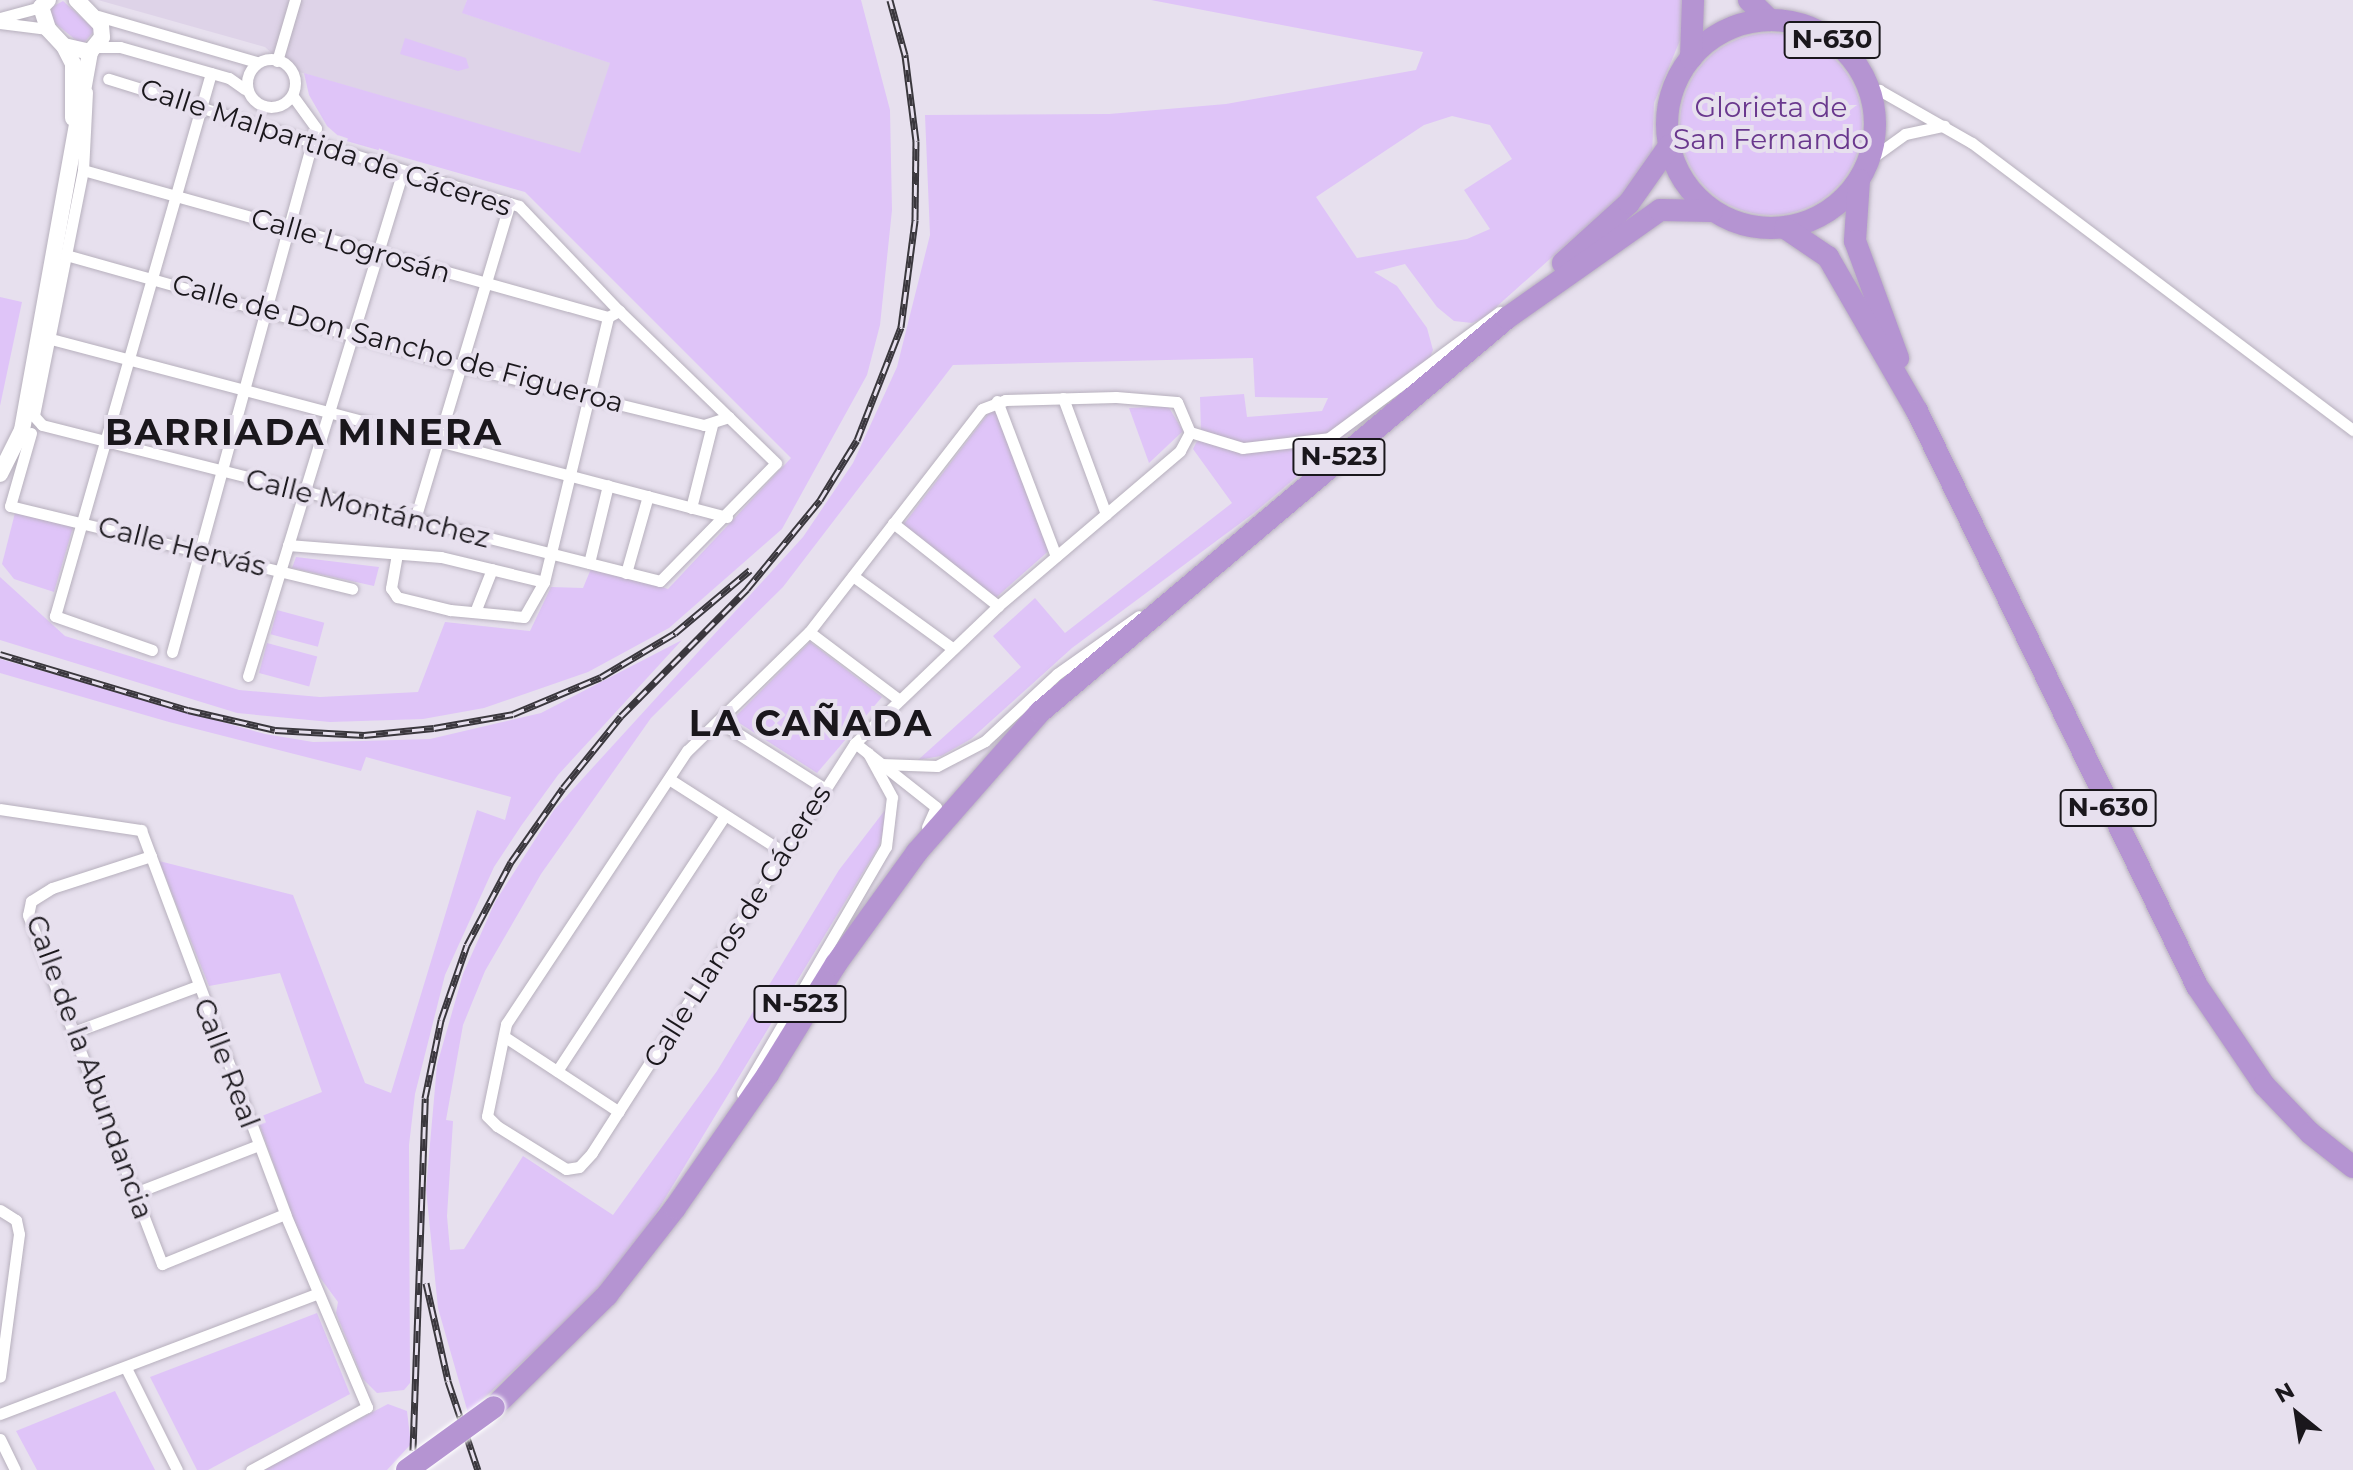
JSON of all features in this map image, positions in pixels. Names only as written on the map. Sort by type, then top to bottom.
[{"type":"highway","name":"N-630","points":[[1693,0],[1691,58],[1669,102],[1669,146],[1686,185],[1712,211],[1745,225],[1785,228],[1827,212],[1864,170]]},
{"type":"highway","name":"N-630","points":[[1749,0],[1770,20]]},
{"type":"highway","name":"N-630","points":[[1691,58],[1730,29],[1770,20],[1805,26],[1835,42],[1855,62],[1871,93],[1876,124],[1864,170],[1855,241],[1917,411]]},
{"type":"highway","points":[[1507,318],[1532,289],[1629,203],[1669,146]]},
{"type":"highway","points":[[1507,318],[1647,217],[1672,206],[1712,211]]},
{"type":"highway","name":"N-630","points":[[1785,228],[1828,257],[1917,411],[2197,986],[2264,1085],[2310,1133],[2353,1167]]},
{"type":"highway","name":"N-523","points":[[407,1470],[494,1407],[598,1305],[675,1208],[768,1074],[836,964],[917,852],[1040,712],[1245,535],[1507,318]]},
{"type":"highway","name":"N-523","points":[[675,1208],[869,895],[936,807],[1017,721],[1099,646],[1245,535]]},
{"type":"main road","points":[[0,474],[22,430],[94,50],[102,37],[98,16],[77,0]]},
{"type":"main road","points":[[0,454],[14,427],[73,119],[73,64],[64,46],[48,29],[44,4]]},
{"type":"main road","points":[[64,46],[94,50]]},
{"type":"street","points":[[277,61],[295,0]]},
{"type":"street","points":[[0,20],[44,4]]},
{"type":"street","name":"Calle Malpartida de Cáceres","points":[[98,16],[256,62]]},
{"type":"street","points":[[0,20],[48,29]]},
{"type":"street","name":"Calle Malpartida de Cáceres","points":[[94,50],[120,47],[211,73],[245,89]]},
{"type":"street","points":[[277,61],[298,81],[294,98],[269,104],[245,89],[245,76],[256,62],[277,61]]},
{"type":"street","points":[[152,650],[55,616],[211,73]]},
{"type":"street","name":"Calle Malpartida de Cáceres","points":[[108,79],[519,206],[614,314],[776,463],[727,517]]},
{"type":"street","points":[[87,87],[90,113],[83,170],[51,339],[727,517]]},
{"type":"street","points":[[1871,93],[1879,90],[1944,126],[2353,430]]},
{"type":"street","points":[[172,652],[313,143],[312,118],[294,98]]},
{"type":"street","points":[[1864,170],[1905,134],[1944,126]]},
{"type":"street","name":"Calle Logrosán","points":[[83,170],[487,284],[614,314]]},
{"type":"street","points":[[248,676],[403,171]]},
{"type":"street","points":[[415,519],[510,203]]},
{"type":"street","name":"Calle de Don Sancho de Figueroa","points":[[66,255],[462,366],[712,425]]},
{"type":"street","points":[[619,1112],[505,1037],[506,1024],[669,779],[718,721],[809,632],[982,409],[997,401],[1168,398],[1185,411],[1190,432],[1243,448],[1329,438],[1532,289]]},
{"type":"street","points":[[397,554],[391,588],[397,597],[475,612],[524,617],[544,582],[589,396],[614,314]]},
{"type":"street","name":"Calle Montánchez","points":[[51,339],[34,416],[42,425],[660,581],[727,517]]},
{"type":"street","points":[[1063,398],[1106,514]]},
{"type":"street","points":[[997,401],[1056,556]]},
{"type":"street","points":[[691,508],[712,425],[729,417]]},
{"type":"street","name":"Calle Llanos de Cáceres","points":[[505,1037],[487,1116],[566,1169],[579,1167],[619,1112],[855,743],[897,698],[998,606],[1180,451],[1190,432]]},
{"type":"street","name":"Calle Hervás","points":[[31,433],[10,506],[352,589]]},
{"type":"street","points":[[589,563],[608,485]]},
{"type":"street","points":[[626,573],[648,496]]},
{"type":"street","points":[[893,523],[998,606]]},
{"type":"street","points":[[288,545],[441,557],[544,582]]},
{"type":"street","points":[[475,612],[492,569]]},
{"type":"street","points":[[853,576],[952,648]]},
{"type":"street","points":[[881,764],[937,766],[985,741],[1057,674],[1139,616]]},
{"type":"street","points":[[809,632],[897,698]]},
{"type":"street","points":[[855,743],[936,807],[945,806],[1040,712]]},
{"type":"street","points":[[718,721],[824,788]]},
{"type":"street","points":[[726,1123],[886,847],[892,797],[868,753]]},
{"type":"street","points":[[669,779],[783,852]]},
{"type":"street","points":[[836,964],[883,885],[935,816],[936,807]]},
{"type":"street","name":"Calle Real","points":[[0,809],[141,830],[285,1214],[367,1407],[251,1470]]},
{"type":"street","points":[[557,1071],[725,815]]},
{"type":"street","name":"Calle de la Abundancia","points":[[151,856],[52,888],[31,901],[28,915],[162,1264],[285,1214]]},
{"type":"street","points":[[74,1032],[198,986]]},
{"type":"street","points":[[135,1193],[259,1145]]},
{"type":"street","points":[[0,1210],[16,1220],[19,1234],[0,1377]]},
{"type":"street","points":[[0,1414],[318,1293]]},
{"type":"street","points":[[126,1368],[177,1470]]},
{"type":"street","points":[[0,1439],[15,1470]]},
{"type":"shaded area","points":[[98,0],[467,0],[463,13],[611,63],[580,154],[289,69],[265,47]]},
{"type":"green space","points":[[467,0],[861,0],[890,110],[892,210],[880,325],[867,375],[782,529],[669,628],[588,672],[484,708],[423,719],[330,722],[237,713],[0,640],[0,577],[65,636],[239,690],[320,697],[418,692],[445,622],[530,631],[551,587],[583,588],[593,564],[668,589],[791,458],[525,192],[343,140],[327,126],[309,95],[304,73],[580,153],[610,63],[462,13]]},
{"type":"green space","points":[[1151,0],[1682,0],[1683,33],[1654,103],[1652,158],[1635,183],[1485,317],[1472,323],[1454,321],[1437,307],[1405,264],[1374,272],[1397,286],[1427,328],[1433,350],[1426,367],[1254,513],[1072,648],[971,739],[941,756],[918,760],[1021,667],[993,636],[1035,598],[1065,633],[1232,503],[1193,449],[1201,433],[1200,397],[1244,394],[1247,417],[1322,411],[1328,398],[1255,397],[1253,358],[953,365],[783,587],[651,718],[541,874],[485,971],[463,1025],[446,1120],[453,1121],[447,1216],[450,1250],[464,1249],[523,1156],[613,1215],[717,1071],[839,870],[885,810],[888,815],[879,846],[644,1233],[590,1299],[468,1413],[438,1308],[426,1189],[437,1065],[463,974],[495,902],[554,810],[803,537],[853,463],[897,367],[930,235],[925,115],[1109,114],[1226,104],[1416,70],[1423,52]],"holes":[[[1452,116],[1490,125],[1512,159],[1464,190],[1490,229],[1467,239],[1357,258],[1316,197],[1424,125]]]},
{"type":"green space","points":[[63,1],[95,30],[82,45],[50,19],[52,7]]},
{"type":"green space","name":"Glorieta de San Fernando","points":[[1771,33],[1806,40],[1836,59],[1855,89],[1862,124],[1855,159],[1836,189],[1806,208],[1771,215],[1736,208],[1706,189],[1687,159],[1680,124],[1687,89],[1706,59],[1736,40]]},
{"type":"green space","points":[[405,38],[466,58],[469,68],[458,71],[400,54]]},
{"type":"green space","points":[[0,297],[22,302],[0,406]]},
{"type":"green space","points":[[1168,406],[1183,431],[1149,463],[1129,408]]},
{"type":"green space","points":[[991,410],[1000,410],[1052,548],[991,602],[897,533]]},
{"type":"green space","points":[[16,509],[74,524],[54,592],[14,579],[2,564]]},
{"type":"green space","points":[[296,557],[379,567],[374,586],[292,568]]},
{"type":"green space","points":[[277,610],[324,623],[318,647],[271,634]]},
{"type":"green space","points":[[682,640],[558,775],[521,826],[494,867],[445,975],[415,1094],[409,1145],[410,1383],[404,1390],[377,1393],[363,1379],[336,1313],[338,1302],[310,1264],[257,1118],[322,1092],[280,973],[209,986],[159,861],[293,895],[365,1083],[391,1093],[477,810],[505,820],[511,797],[366,757],[361,771],[169,722],[0,673],[0,659],[265,734],[313,742],[362,741],[430,739],[541,713]]},
{"type":"green space","points":[[810,642],[882,697],[817,773],[733,719]]},
{"type":"green space","points":[[267,643],[317,656],[309,686],[259,673]]},
{"type":"green space","points":[[317,1313],[350,1394],[208,1470],[197,1470],[150,1377]]},
{"type":"green space","points":[[115,1391],[155,1470],[37,1470],[16,1431]]},
{"type":"green space","points":[[388,1404],[407,1411],[411,1444],[387,1470],[261,1470]]},
{"type":"railway","points":[[413,1450],[425,1098],[441,1020],[467,945],[511,862],[563,788],[621,716],[747,589],[820,500],[857,440],[901,327],[915,220],[916,141],[905,55],[890,0]]},
{"type":"railway","points":[[0,654],[188,710],[275,730],[364,735],[434,728],[513,714],[601,677],[675,633],[750,570]]},
{"type":"railway","points":[[426,1283],[448,1381],[478,1470]]},
{"type":"district","name":"BARRIADA MINERA","points":[[304,433]]},
{"type":"district","name":"LA CAÑADA","points":[[811,724]]}]
